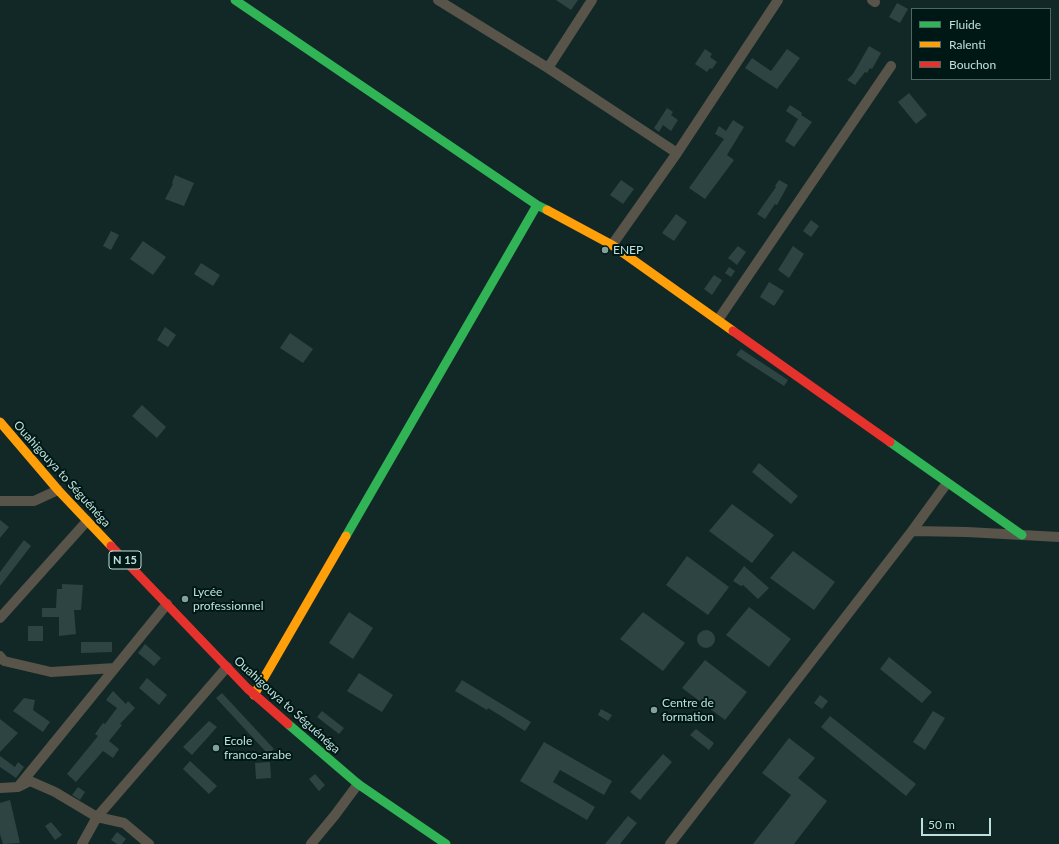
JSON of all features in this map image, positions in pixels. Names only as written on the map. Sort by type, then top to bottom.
[{"type":"street","points":[[235,0],[536,205],[612,245],[1022,535]]},
{"type":"street","points":[[438,0],[548,68],[677,153]]},
{"type":"street","points":[[548,68],[592,0]]},
{"type":"street","points":[[612,245],[677,153],[778,0]]},
{"type":"street","points":[[718,320],[891,66]]},
{"type":"street","points":[[254,694],[536,205]]},
{"type":"street","name":"Ouahigouya to Séguénéga","points":[[0,422],[58,490],[254,694],[358,784],[431,840],[446,844]]},
{"type":"street","points":[[670,844],[912,531],[947,483]]},
{"type":"street","points":[[0,501],[34,501],[58,490]]},
{"type":"street","points":[[0,618],[87,521]]},
{"type":"street","points":[[912,531],[967,532],[1059,537]]},
{"type":"street","points":[[18,786],[167,604]]},
{"type":"street","points":[[0,656],[4,662],[51,672],[115,668]]},
{"type":"street","points":[[82,844],[97,817],[227,667]]},
{"type":"street","points":[[0,788],[18,786],[30,781],[55,792],[97,817],[124,823],[149,844]]},
{"type":"street","points":[[311,844],[358,784]]},
{"type":"building","points":[[556,0],[578,0],[571,10]]},
{"type":"building","points":[[897,3],[908,9],[900,23],[889,17]]},
{"type":"building","points":[[869,46],[881,53],[872,69],[870,68],[867,73],[865,72],[855,85],[847,80],[853,74]]},
{"type":"building","points":[[705,49],[712,54],[710,57],[717,62],[712,69],[710,68],[707,72],[695,64]]},
{"type":"building","points":[[787,49],[800,58],[777,89],[745,68],[752,58],[771,71]]},
{"type":"building","points":[[909,93],[927,115],[916,124],[898,102]]},
{"type":"building","points":[[790,105],[812,122],[794,147],[785,141],[798,119],[786,111]]},
{"type":"building","points":[[667,108],[673,112],[671,115],[678,120],[671,131],[663,125],[659,132],[654,128]]},
{"type":"building","points":[[733,120],[744,127],[727,155],[734,160],[705,199],[689,188],[724,139],[715,134],[719,126],[726,131]]},
{"type":"building","points":[[175,175],[194,183],[184,206],[165,199],[173,184]]},
{"type":"building","points":[[621,180],[634,189],[623,204],[610,195]]},
{"type":"building","points":[[779,180],[788,185],[777,205],[775,204],[765,219],[757,214],[776,187],[775,186]]},
{"type":"building","points":[[676,214],[687,222],[674,241],[662,233]]},
{"type":"building","points":[[811,220],[819,226],[811,237],[803,231]]},
{"type":"building","points":[[111,231],[119,235],[111,250],[103,246]]},
{"type":"building","points":[[143,241],[166,257],[153,275],[130,259]]},
{"type":"building","points":[[738,246],[746,252],[737,265],[728,258]]},
{"type":"building","points":[[793,246],[804,254],[789,278],[778,270]]},
{"type":"building","points":[[201,263],[220,275],[213,286],[194,274]]},
{"type":"building","points":[[729,267],[735,271],[731,277],[725,273]]},
{"type":"building","points":[[714,275],[722,280],[712,295],[704,289]]},
{"type":"building","points":[[769,282],[784,291],[774,306],[760,297]]},
{"type":"building","points":[[165,327],[176,335],[168,347],[157,340]]},
{"type":"building","points":[[290,333],[313,349],[303,363],[280,348]]},
{"type":"building","points":[[741,349],[788,380],[784,386],[736,355]]},
{"type":"building","points":[[142,405],[166,427],[157,438],[132,416]]},
{"type":"building","points":[[759,463],[798,496],[791,504],[752,472]]},
{"type":"building","points":[[732,504],[774,535],[752,563],[709,531]]},
{"type":"building","points":[[0,520],[9,527],[0,538]]},
{"type":"building","points":[[24,540],[31,546],[0,586],[0,572]]},
{"type":"building","points":[[793,551],[835,582],[814,610],[770,578]]},
{"type":"building","points":[[687,556],[729,587],[708,615],[666,585]]},
{"type":"building","points":[[744,566],[769,588],[758,599],[743,585],[741,586],[733,581]]},
{"type":"building","points":[[62,584],[83,585],[81,610],[74,610],[76,634],[59,636],[59,617],[42,617],[42,608],[56,608],[57,589],[62,589]]},
{"type":"building","points":[[749,607],[791,639],[769,667],[726,635]]},
{"type":"building","points":[[349,612],[373,628],[353,659],[329,643]]},
{"type":"building","points":[[643,612],[685,643],[663,671],[620,639]]},
{"type":"building","points":[[28,626],[43,626],[43,641],[28,641]]},
{"type":"building","points":[[706,630],[712,633],[715,639],[712,645],[706,648],[700,645],[697,639],[700,633]]},
{"type":"building","points":[[81,642],[112,642],[112,652],[81,653]]},
{"type":"building","points":[[145,644],[161,658],[154,666],[138,653]]},
{"type":"building","points":[[889,657],[932,692],[922,703],[880,669]]},
{"type":"building","points":[[705,660],[747,692],[725,720],[682,688]]},
{"type":"building","points":[[359,673],[393,695],[382,712],[347,691]]},
{"type":"building","points":[[147,678],[167,695],[159,705],[139,688]]},
{"type":"building","points":[[462,680],[531,722],[525,731],[488,708],[487,710],[455,691]]},
{"type":"building","points":[[113,691],[126,704],[128,701],[135,708],[120,724],[122,725],[109,741],[119,749],[113,758],[103,751],[76,782],[67,774],[98,736],[95,734],[103,723],[105,724],[117,708],[106,700]]},
{"type":"building","points":[[222,693],[274,749],[268,754],[216,698]]},
{"type":"building","points":[[820,695],[828,701],[822,709],[814,703]]},
{"type":"building","points":[[24,698],[35,700],[33,710],[50,722],[43,732],[13,711]]},
{"type":"building","points":[[601,709],[612,715],[608,721],[598,715]]},
{"type":"building","points":[[322,711],[344,728],[339,734],[317,717]]},
{"type":"building","points":[[933,711],[945,718],[925,750],[913,742]]},
{"type":"building","points":[[830,716],[916,784],[906,796],[821,727]]},
{"type":"building","points":[[0,719],[18,733],[0,752]]},
{"type":"building","points":[[209,721],[217,727],[192,755],[183,747]]},
{"type":"building","points":[[696,729],[714,743],[709,750],[690,735]]},
{"type":"building","points":[[789,738],[815,758],[798,778],[827,801],[794,844],[753,844],[791,795],[762,773]]},
{"type":"building","points":[[544,742],[612,781],[604,795],[560,770],[553,782],[595,807],[587,820],[520,781]]},
{"type":"building","points":[[663,754],[672,762],[640,800],[630,792]]},
{"type":"building","points":[[0,756],[15,767],[18,762],[24,767],[16,778],[0,767]]},
{"type":"building","points":[[190,761],[217,786],[209,794],[183,769]]},
{"type":"building","points":[[270,762],[271,778],[256,779],[255,763]]},
{"type":"building","points":[[315,774],[325,785],[319,791],[309,779]]},
{"type":"building","points":[[78,787],[85,792],[80,800],[72,795]]},
{"type":"building","points":[[10,800],[20,843],[3,844],[0,834],[0,803]]},
{"type":"building","points":[[628,816],[637,823],[620,844],[605,844]]},
{"type":"building","points":[[51,822],[62,835],[55,840],[45,826]]},
{"type":"building","points":[[117,832],[126,839],[122,844],[117,844],[111,840]]},
{"type":"traffic: fast","points":[[235,0],[537,205],[547,210]]},
{"type":"traffic: fast","points":[[346,536],[537,205]]},
{"type":"traffic: fast","points":[[890,442],[1022,535]]},
{"type":"traffic: fast","points":[[288,724],[358,784],[446,844]]},
{"type":"traffic: slow","points":[[547,210],[612,245],[733,331]]},
{"type":"traffic: slow","points":[[0,422],[58,490],[111,546]]},
{"type":"traffic: slow","points":[[254,695],[346,536]]},
{"type":"traffic: jam","points":[[733,331],[890,442]]},
{"type":"traffic: jam","points":[[111,546],[247,688],[288,724]]},
{"type":"place","name":"ENEP","points":[[605,250]]},
{"type":"place","name":"Lycée professionnel","points":[[185,599]]},
{"type":"place","name":"Centre de formation","points":[[654,710]]},
{"type":"place","name":"Ecole franco-arabe","points":[[216,748]]}]
